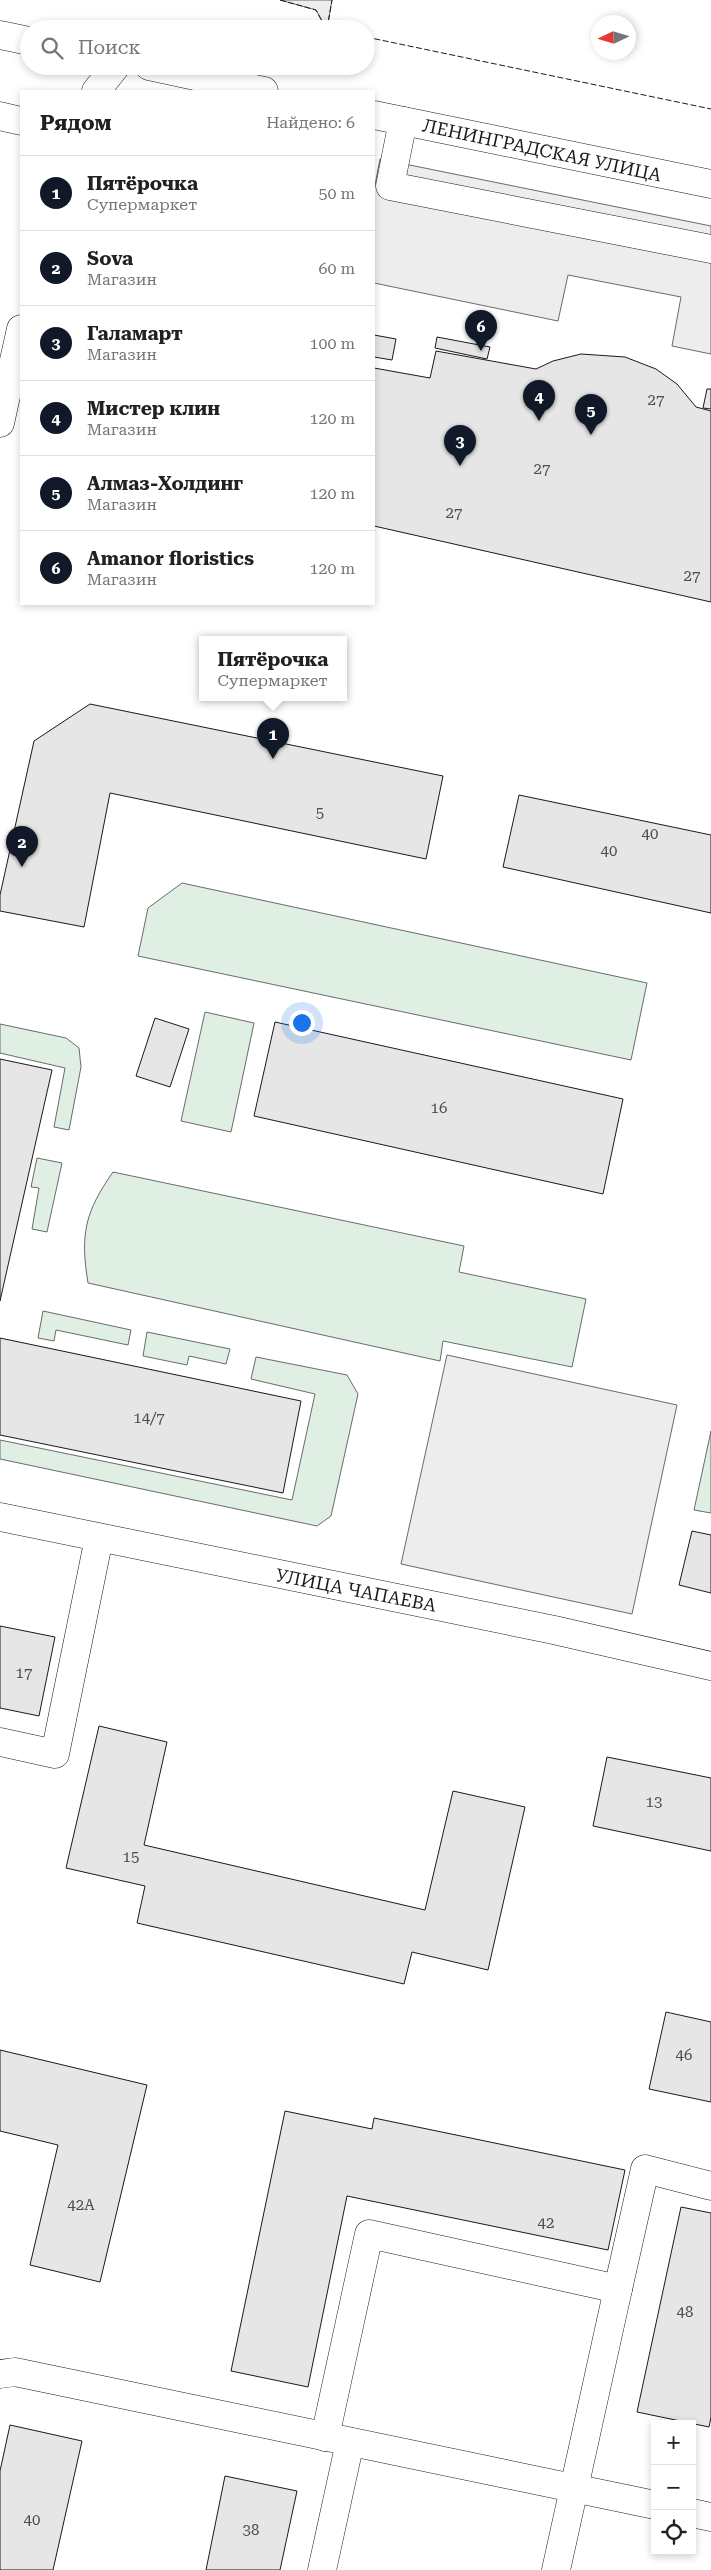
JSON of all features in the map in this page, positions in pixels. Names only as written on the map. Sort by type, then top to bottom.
[{"type":"street","points":[[0,35],[20,39]]},
{"type":"street","points":[[97,90],[109,75]]},
{"type":"street","points":[[190,75],[259,90]]},
{"type":"street","name":"ЛЕНИНГРАДСКАЯ УЛИЦА","points":[[375,115],[711,184]]},
{"type":"street","points":[[0,116],[20,121]]},
{"type":"street","points":[[403,121],[390,186],[711,249]]},
{"type":"street","points":[[0,423],[20,333]]},
{"type":"street","name":"УЛИЦА ЧАПАЕВА","points":[[0,1518],[554,1630],[711,1666]]},
{"type":"street","points":[[0,1742],[55,1754],[99,1538]]},
{"type":"street","points":[[556,2570],[645,2169],[711,2186]]},
{"type":"street","points":[[322,2570],[337,2440],[370,2234],[618,2289]]},
{"type":"street","points":[[0,2374],[15,2372],[651,2504]]},
{"type":"street","points":[[696,2514],[711,2517]]},
{"type":"green space","points":[[182,883],[647,983],[631,1060],[138,956],[148,908]]},
{"type":"green space","points":[[205,1012],[254,1023],[231,1132],[181,1121]]},
{"type":"green space","points":[[0,1024],[66,1038],[79,1048],[81,1067],[69,1130],[54,1127],[65,1068],[0,1053]]},
{"type":"green space","points":[[37,1158],[62,1163],[47,1232],[32,1229],[39,1188],[31,1187]]},
{"type":"green space","points":[[113,1172],[464,1246],[459,1272],[586,1299],[572,1367],[443,1341],[440,1361],[88,1283],[85,1251],[87,1224],[96,1199]]},
{"type":"green space","points":[[43,1311],[131,1330],[128,1345],[56,1330],[54,1341],[38,1338]]},
{"type":"green space","points":[[147,1332],[230,1349],[226,1364],[189,1356],[187,1365],[143,1356]]},
{"type":"green space","points":[[256,1357],[347,1375],[358,1394],[331,1516],[317,1526],[0,1459],[0,1440],[292,1500],[315,1394],[251,1379]]},
{"type":"green space","points":[[711,1431],[711,1513],[694,1510]]},
{"type":"shaded area","points":[[280,0],[332,0],[329,20],[322,20],[316,10]]},
{"type":"shaded area","points":[[380,159],[711,226],[711,354],[672,346],[681,297],[568,275],[558,321],[375,283],[375,185]]},
{"type":"shaded area","points":[[447,1355],[677,1405],[632,1614],[401,1564]]},
{"type":"building","points":[[375,335],[396,339],[392,360],[375,357]]},
{"type":"building","points":[[437,337],[490,347],[487,359],[435,348]]},
{"type":"building","points":[[436,351],[536,369],[553,361],[581,354],[625,357],[656,369],[677,384],[696,407],[711,411],[711,602],[375,526],[375,368],[430,378]]},
{"type":"building","points":[[707,389],[711,389],[711,409],[703,408]]},
{"type":"building","points":[[90,704],[443,776],[426,859],[110,793],[84,927],[0,911],[0,895],[34,741]]},
{"type":"building","points":[[519,795],[711,835],[711,913],[503,867]]},
{"type":"building","points":[[155,1018],[189,1029],[170,1087],[136,1076]]},
{"type":"building","points":[[275,1022],[623,1099],[603,1194],[254,1116]]},
{"type":"building","points":[[0,1059],[52,1070],[0,1301]]},
{"type":"building","points":[[0,1338],[301,1401],[283,1493],[0,1435]]},
{"type":"building","points":[[692,1531],[711,1535],[711,1593],[679,1585]]},
{"type":"building","points":[[0,1626],[55,1637],[39,1716],[0,1708]]},
{"type":"building","points":[[99,1726],[167,1742],[144,1845],[425,1910],[453,1791],[525,1807],[488,1970],[412,1952],[404,1984],[137,1923],[145,1886],[66,1868]]},
{"type":"building","points":[[607,1757],[711,1778],[711,1851],[593,1826]]},
{"type":"building","points":[[666,2012],[711,2022],[711,2102],[649,2089]]},
{"type":"building","points":[[0,2050],[147,2085],[100,2282],[30,2265],[58,2145],[0,2131]]},
{"type":"building","points":[[285,2111],[372,2129],[374,2118],[625,2170],[608,2250],[347,2196],[308,2387],[231,2371]]},
{"type":"building","points":[[681,2207],[711,2213],[711,2417],[709,2427],[696,2424],[696,2420],[675,2420],[637,2412]]},
{"type":"building","points":[[10,2425],[82,2441],[53,2570],[0,2570],[0,2471]]},
{"type":"building","points":[[225,2476],[297,2491],[280,2570],[206,2570]]},
{"type":"fence","points":[[280,0],[316,10],[321,20]]},
{"type":"fence","points":[[329,20],[332,0]]},
{"type":"fence","points":[[375,39],[711,109]]},
{"type":"place","name":"Amanor floristics","points":[[481,351]]},
{"type":"place","name":"Мистер клин","points":[[539,421]]},
{"type":"place","name":"Алмаз-Холдинг","points":[[591,435]]},
{"type":"place","name":"Галамарт","points":[[460,466]]},
{"type":"place","name":"Пятёрочка","points":[[273,759]]},
{"type":"place","name":"Sova","points":[[22,867]]}]
